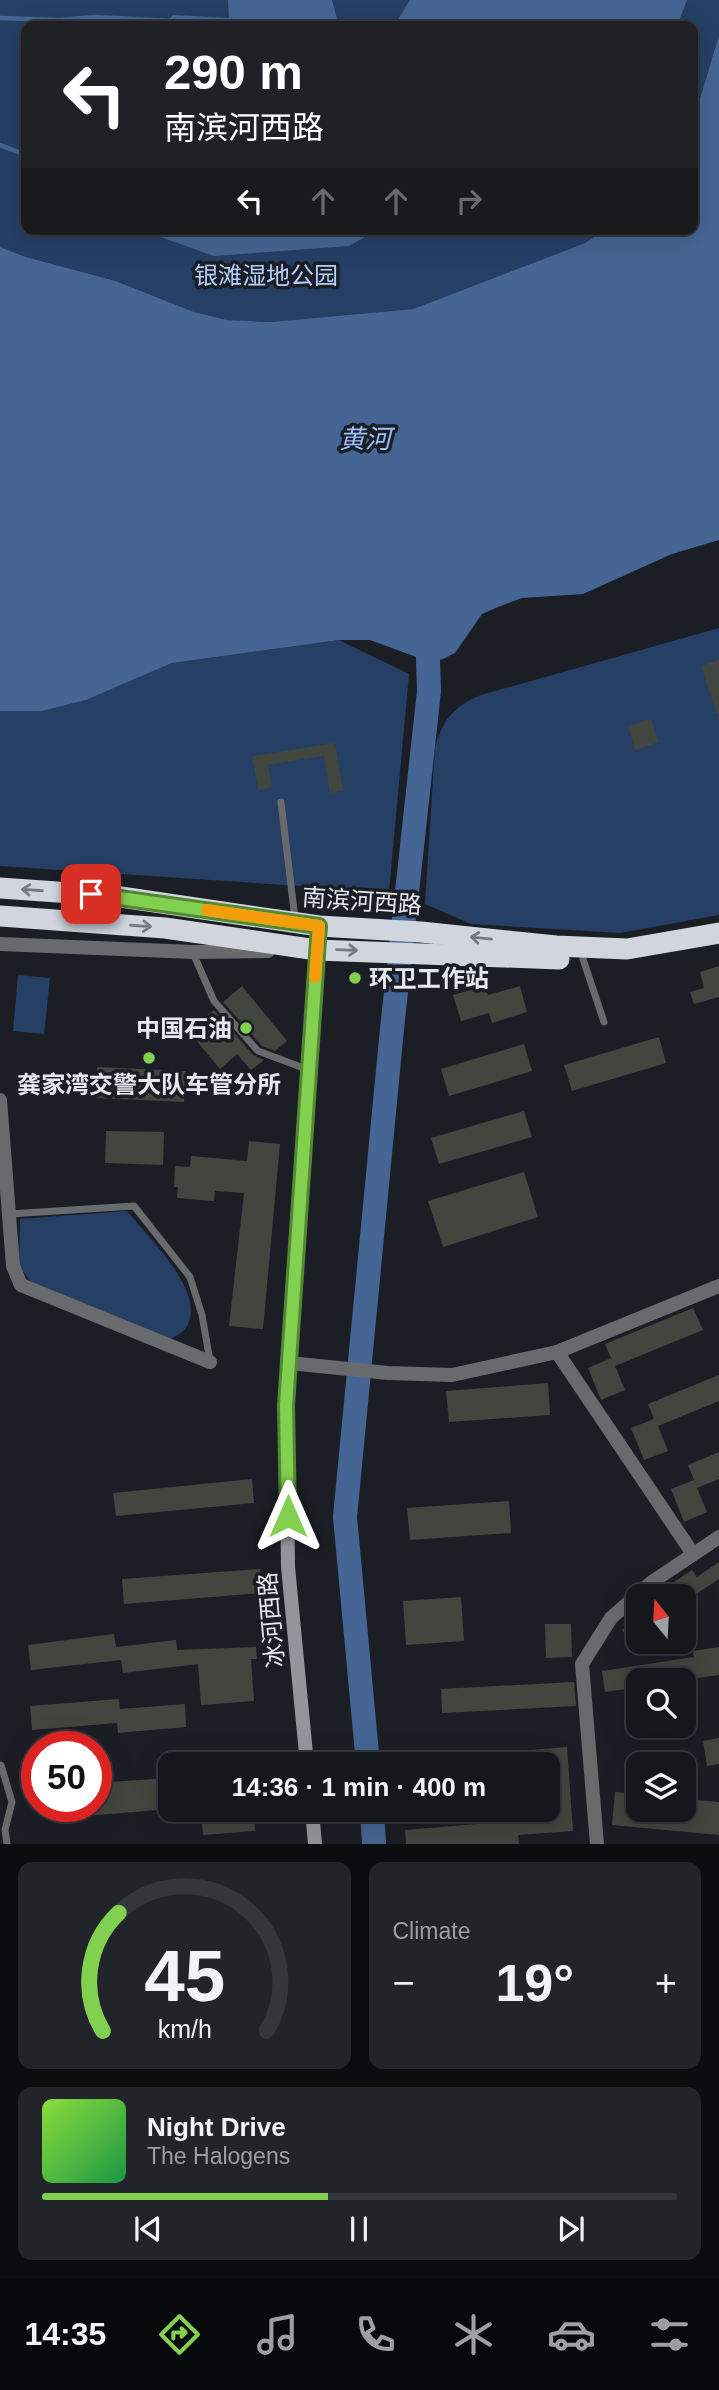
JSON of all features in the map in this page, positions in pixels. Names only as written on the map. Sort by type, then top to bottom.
[{"type":"highway","name":"南滨河西路","points":[[0,888],[114,896],[319,926],[377,928],[419,942],[583,959],[627,960],[719,944]]},
{"type":"highway","name":"南滨河西路","points":[[0,916],[165,928],[317,950],[376,951],[419,942],[627,949],[719,933]]},
{"type":"main road","name":"冰河西路","points":[[306,1752],[288,1567],[286,1405],[319,926]]},
{"type":"main road","points":[[313,1822],[315,1844]]},
{"type":"street","name":"南滨河西路","points":[[0,944],[193,952],[317,950]]},
{"type":"street","points":[[0,1100],[6,1224],[12,1266],[21,1285],[210,1362]]},
{"type":"street","points":[[289,1363],[387,1373],[452,1375],[557,1352],[719,1286]]},
{"type":"street","points":[[557,1352],[693,1554]]},
{"type":"street","points":[[597,1844],[582,1664],[611,1618],[652,1582],[719,1537]]},
{"type":"lane","points":[[281,802],[296,923]]},
{"type":"lane","points":[[193,952],[214,1001],[258,1051],[309,1070]]},
{"type":"lane","points":[[583,959],[604,1023]]},
{"type":"lane","points":[[6,1224],[134,1206],[190,1277],[202,1314],[210,1362]]},
{"type":"lane","points":[[1,1765],[12,1802],[5,1830],[6,1844]]},
{"type":"green space","name":"银滩湿地公园","points":[[0,0],[719,0],[719,35],[698,105],[698,21],[21,21],[21,235],[597,235],[585,243],[413,309],[272,322],[227,320],[194,312],[116,281],[26,257],[0,247]]},
{"type":"green space","points":[[719,628],[719,915],[620,933],[471,924],[425,904],[435,748],[441,729],[456,709],[481,695]]},
{"type":"green space","points":[[339,640],[409,674],[389,892],[0,866],[0,711],[42,711],[86,700],[172,663]]},
{"type":"green space","points":[[18,975],[50,978],[44,1034],[13,1031]]},
{"type":"green space","points":[[127,1211],[173,1266],[189,1299],[191,1314],[186,1328],[168,1341],[30,1281],[19,1266],[20,1219]]},
{"type":"water","points":[[228,0],[332,0],[338,21],[168,21],[173,15],[229,18]]},
{"type":"water","points":[[410,0],[687,0],[679,21],[397,21]]},
{"type":"water","name":"黄河","points":[[719,35],[719,540],[672,554],[583,594],[522,598],[498,607],[482,614],[455,653],[443,659],[430,662],[370,640],[339,640],[172,663],[86,700],[42,711],[0,711],[0,247],[26,257],[116,281],[194,312],[227,320],[271,322],[413,309],[585,243],[597,235],[698,235],[698,105]]},
{"type":"water","points":[[155,235],[368,235],[349,246],[214,256]]},
{"type":"building","points":[[719,660],[719,714],[717,714],[701,666]]},
{"type":"building","points":[[651,719],[659,742],[635,750],[628,726]]},
{"type":"building","points":[[335,743],[343,791],[330,793],[324,756],[268,765],[272,787],[258,790],[252,756]]},
{"type":"building","points":[[719,966],[719,997],[694,1004],[690,992],[704,988],[700,972]]},
{"type":"building","points":[[242,986],[287,1041],[275,1051],[262,1046],[223,1002]]},
{"type":"building","points":[[485,986],[488,995],[520,986],[527,1012],[492,1023],[489,1013],[461,1021],[453,995]]},
{"type":"building","points":[[214,1010],[253,1055],[264,1060],[251,1070],[237,1054],[220,1069],[185,1027],[200,1015],[203,1018]]},
{"type":"building","points":[[659,1037],[666,1063],[572,1091],[564,1065]]},
{"type":"building","points":[[524,1044],[532,1071],[449,1096],[441,1069]]},
{"type":"building","points":[[97,1067],[186,1071],[184,1102],[95,1098]]},
{"type":"building","points":[[524,1111],[532,1137],[439,1164],[431,1138]]},
{"type":"building","points":[[106,1131],[164,1132],[163,1165],[105,1163]]},
{"type":"building","points":[[249,1141],[280,1144],[263,1329],[229,1326],[244,1193],[215,1191],[214,1201],[177,1198],[178,1187],[174,1187],[175,1166],[190,1167],[191,1156],[247,1161]]},
{"type":"building","points":[[524,1172],[538,1217],[443,1247],[428,1201]]},
{"type":"building","points":[[693,1308],[703,1330],[615,1366],[625,1390],[601,1400],[588,1368],[611,1358],[605,1344]]},
{"type":"building","points":[[719,1375],[719,1401],[658,1426],[668,1451],[644,1460],[631,1428],[654,1419],[648,1404]]},
{"type":"building","points":[[548,1383],[550,1415],[449,1422],[446,1391]]},
{"type":"building","points":[[719,1452],[719,1479],[697,1488],[707,1512],[684,1522],[671,1489],[694,1480],[688,1465]]},
{"type":"building","points":[[252,1479],[254,1503],[116,1516],[113,1493]]},
{"type":"building","points":[[509,1501],[511,1533],[410,1540],[407,1508]]},
{"type":"building","points":[[719,1562],[719,1579],[696,1594],[696,1584],[671,1584],[692,1570],[697,1577]]},
{"type":"building","points":[[260,1569],[262,1593],[124,1604],[122,1579]]},
{"type":"building","points":[[461,1597],[464,1641],[406,1645],[403,1601]]},
{"type":"building","points":[[545,1624],[571,1624],[572,1657],[546,1658]]},
{"type":"building","points":[[114,1634],[116,1647],[176,1640],[177,1650],[256,1647],[257,1659],[251,1659],[254,1701],[201,1705],[198,1664],[123,1673],[121,1660],[31,1670],[28,1645]]},
{"type":"building","points":[[719,1647],[719,1675],[696,1678],[696,1668],[626,1668],[626,1689],[605,1692],[602,1671],[694,1657],[696,1651]]},
{"type":"building","points":[[574,1682],[576,1706],[442,1713],[441,1689]]},
{"type":"building","points":[[119,1699],[120,1709],[185,1704],[186,1727],[118,1733],[117,1723],[32,1730],[30,1706]]},
{"type":"building","points":[[719,1738],[719,1764],[707,1766],[703,1741]]},
{"type":"building","points":[[567,1747],[573,1831],[518,1835],[519,1844],[406,1844],[405,1830],[501,1822],[560,1822],[560,1752],[519,1751]]},
{"type":"building","points":[[158,1779],[158,1810],[112,1814],[112,1782]]},
{"type":"building","points":[[615,1792],[626,1793],[626,1822],[696,1822],[696,1800],[719,1802],[719,1835],[612,1825]]},
{"type":"building","points":[[202,1822],[255,1822],[255,1831],[203,1835]]},
{"type":"waterway","points":[[0,18],[60,20],[94,17],[173,21]]},
{"type":"waterway","points":[[0,145],[21,153]]},
{"type":"waterway","points":[[367,1752],[345,1517],[392,1029],[429,691],[427,629]]},
{"type":"waterway","points":[[373,1822],[374,1844]]},
{"type":"slow traffic","points":[[207,910],[319,926],[315,977]]},
{"type":"place","name":"环卫工作站","points":[[355,978]]},
{"type":"place","name":"中国石油","points":[[246,1028]]},
{"type":"place","name":"龚家湾交警大队车管分所","points":[[149,1058]]},
{"type":"route","points":[[91,894],[319,926],[286,1405],[288,1516]]}]
